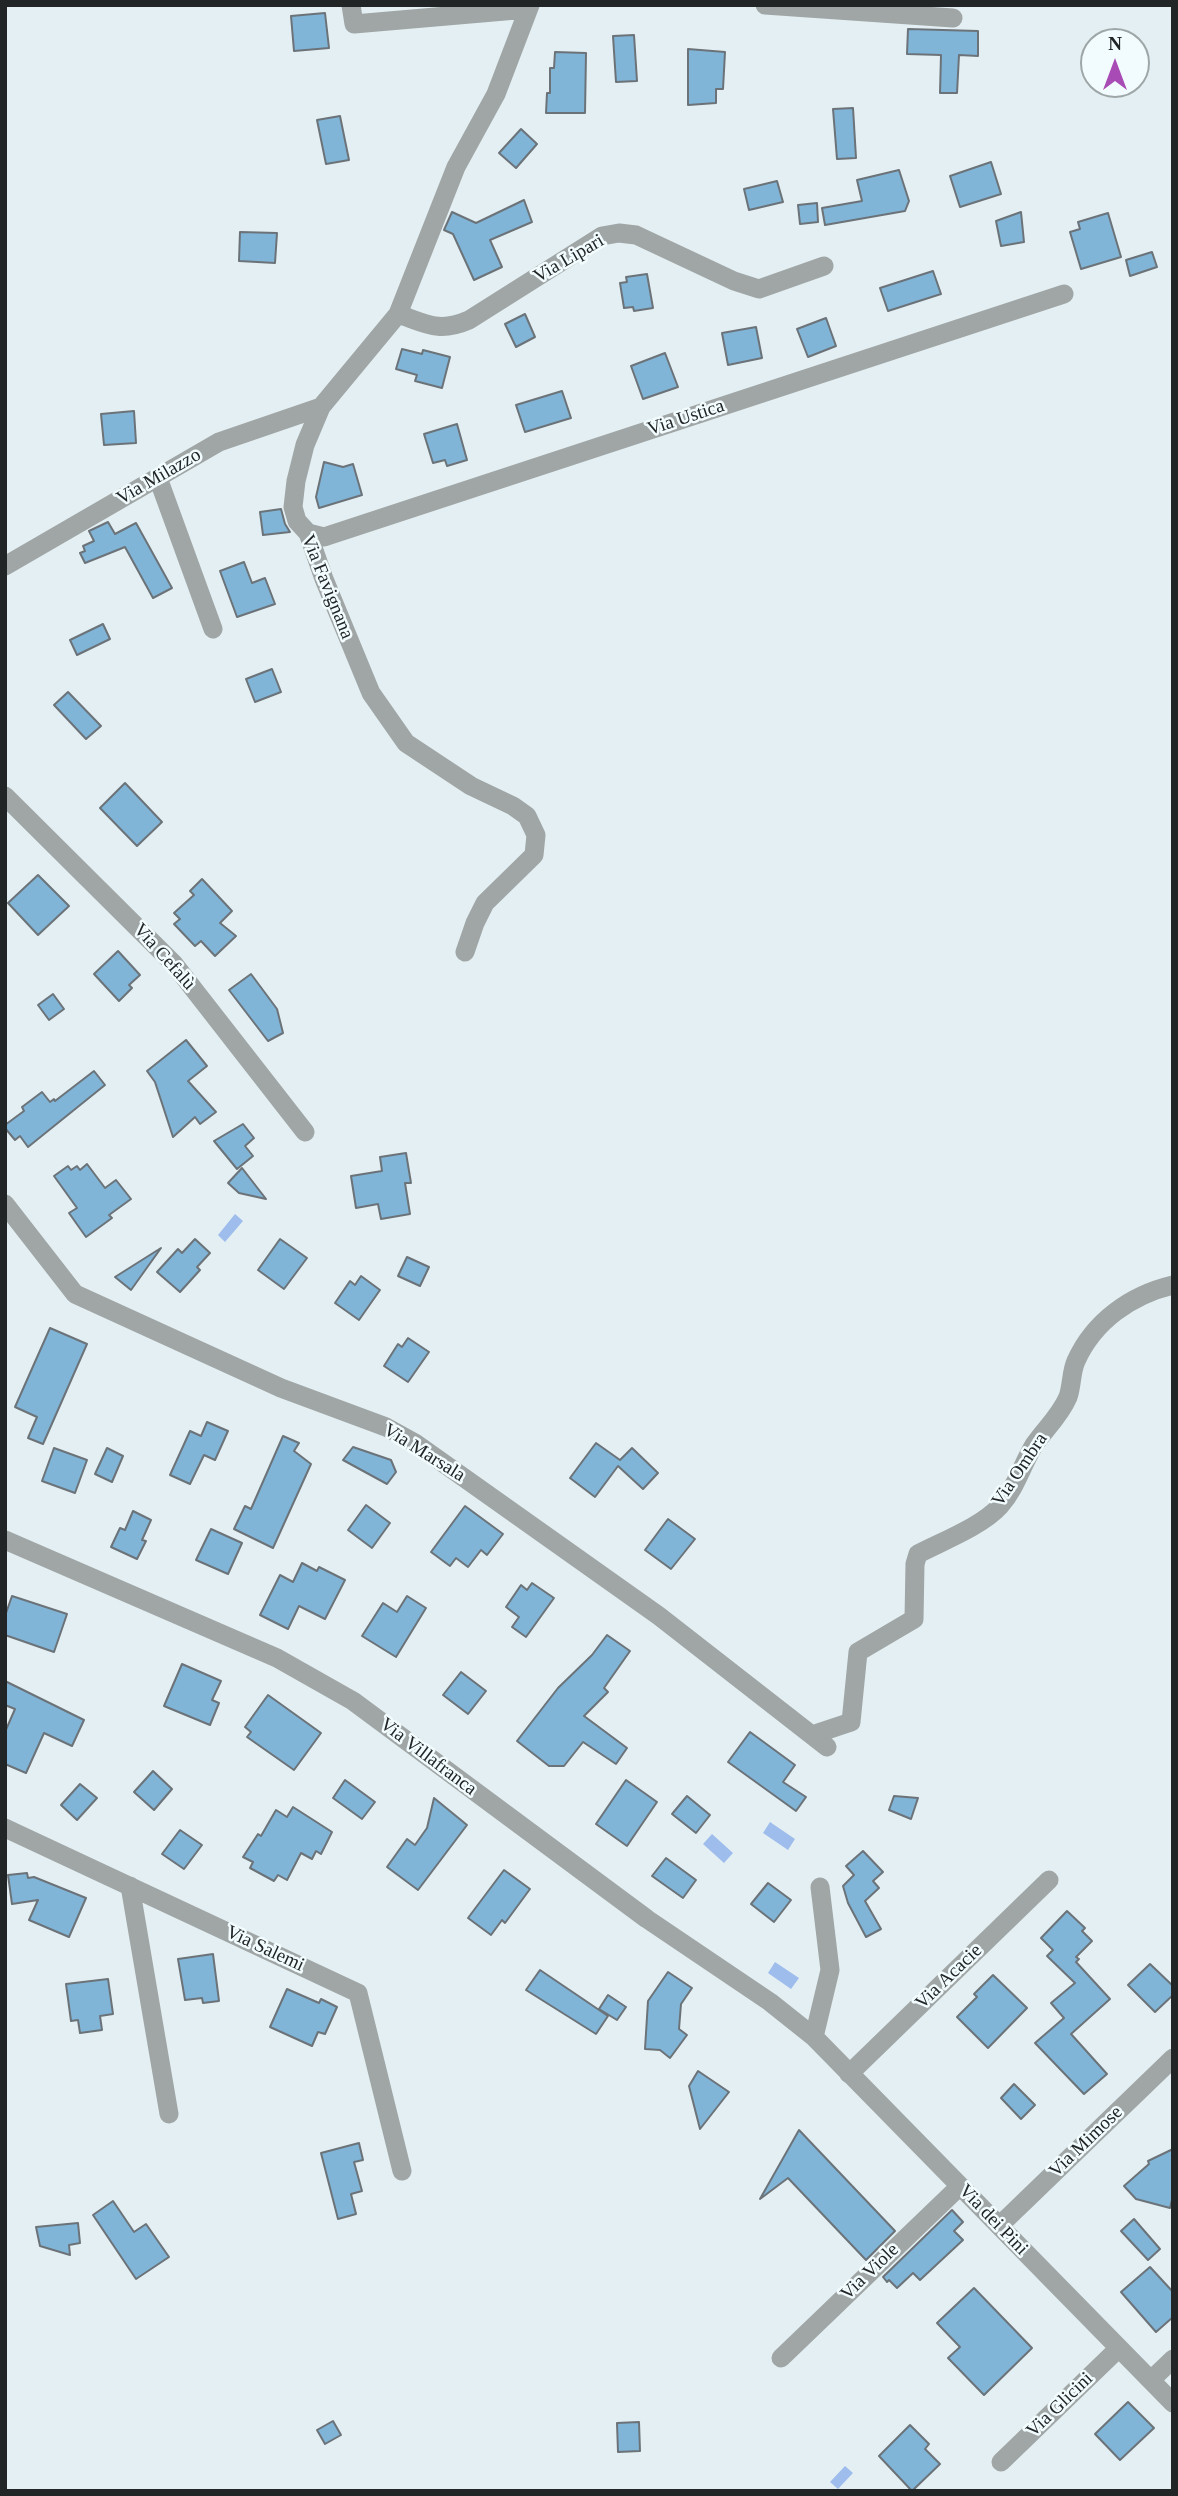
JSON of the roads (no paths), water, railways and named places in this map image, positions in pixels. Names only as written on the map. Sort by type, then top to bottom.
[{"type":"street","points":[[351,5],[354,24],[529,7]]},
{"type":"street","points":[[765,5],[953,18]]},
{"type":"street","name":"Via Favignana","points":[[465,952],[485,903],[534,855],[536,835],[527,817],[513,806],[471,786],[407,743],[372,693],[324,579],[308,533],[297,521],[293,507],[305,445],[321,407],[398,314],[456,167],[496,94],[529,7]]},
{"type":"street","name":"Via Lipari","points":[[398,314],[436,327],[453,327],[469,320],[602,236],[619,233],[636,236],[734,281],[759,289],[824,266]]},
{"type":"street","name":"Via Ustica","points":[[308,533],[324,537],[1064,294]]},
{"type":"street","name":"Via Milazzo","points":[[5,566],[219,442],[321,407]]},
{"type":"street","points":[[158,478],[213,629]]},
{"type":"street","name":"Via Cefalù","points":[[5,796],[174,964],[305,1132]]},
{"type":"street","name":"Via Marsala","points":[[5,1204],[75,1294],[281,1388],[386,1427],[415,1443],[659,1616],[820,1741]]},
{"type":"street","name":"Via Ombra","points":[[820,1741],[851,1722],[858,1653],[914,1619],[915,1564],[918,1554],[982,1521],[1000,1507],[1015,1485],[1035,1444],[1056,1419],[1068,1396],[1074,1363],[1085,1344],[1119,1307],[1140,1296],[1173,1285]]},
{"type":"street","name":"Via Villafranca","points":[[5,1540],[277,1658],[341,1694],[647,1919],[770,2002],[814,2037]]},
{"type":"street","name":"Via Salemi","points":[[5,1828],[358,1993],[402,2171]]},
{"type":"street","name":"Via Acacie","points":[[849,2074],[1049,1880]]},
{"type":"street","points":[[130,1886],[169,2114]]},
{"type":"street","points":[[814,2037],[830,1970],[820,1887]]},
{"type":"street","name":"Via dei Pini","points":[[814,2037],[1173,2403]]},
{"type":"street","name":"Via Mimose","points":[[999,2226],[1173,2058]]},
{"type":"street","name":"Via Viole","points":[[781,2358],[960,2186]]},
{"type":"street","name":"Via Glicini","points":[[1001,2462],[1119,2348]]},
{"type":"street","points":[[1151,2381],[1173,2359]]},
{"type":"water","points":[[235,1214],[243,1221],[225,1242],[218,1235]]},
{"type":"water","points":[[770,1822],[795,1839],[788,1850],[763,1833]]},
{"type":"water","points":[[712,1834],[733,1853],[724,1863],[703,1844]]},
{"type":"water","points":[[775,1962],[799,1978],[791,1989],[768,1973]]},
{"type":"water","points":[[845,2466],[853,2473],[838,2489],[830,2482]]}]
